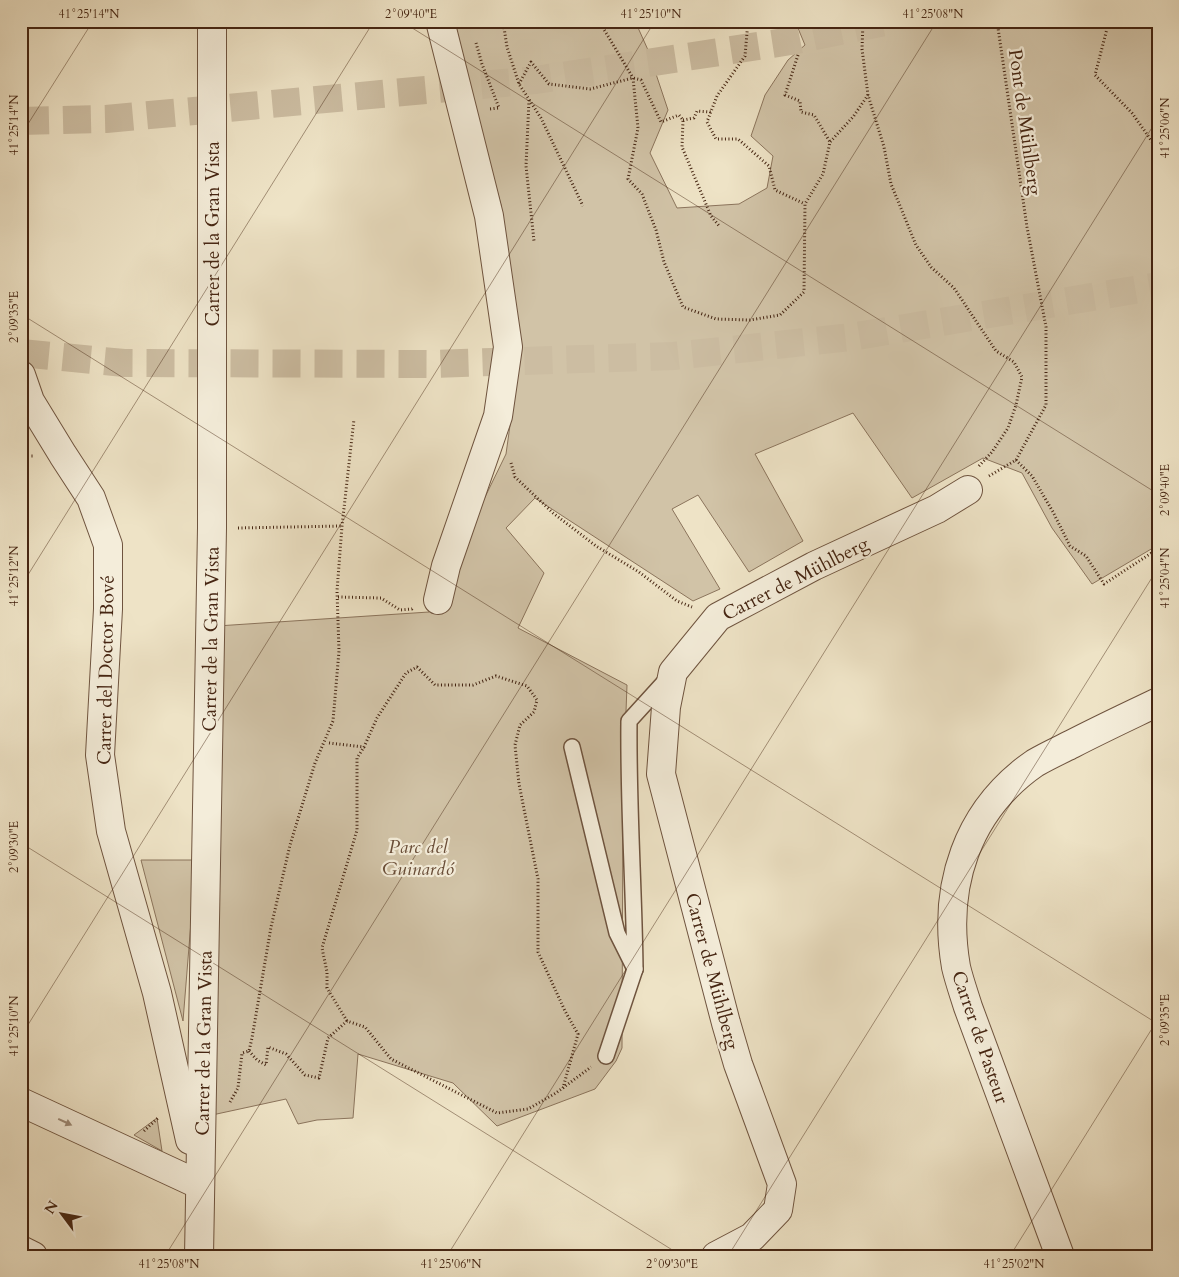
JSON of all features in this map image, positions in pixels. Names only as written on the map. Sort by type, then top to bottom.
[{"type":"street","name":"Carrer de la Gran Vista","points":[[199,1256],[212,528],[212,21]]},
{"type":"street","points":[[427,602],[446,566],[498,416],[508,347],[489,216],[440,21]]},
{"type":"street","name":"Carrer del Doctor Bové","points":[[21,375],[30,401],[91,498],[108,545],[108,609],[100,754],[111,831],[157,993],[200,1185]]},
{"type":"street","name":"Carrer de Mühlberg","points":[[716,1256],[752,1237],[778,1210],[782,1184],[738,1064],[660,774],[666,707],[673,672],[718,616],[814,566],[936,509],[968,490]]},
{"type":"street","name":"Carrer de Pasteur","points":[[1060,1256],[968,1007],[956,967],[953,902],[962,858],[972,834],[999,794],[1037,762],[1158,702]]},
{"type":"street","points":[[21,1102],[200,1185]]},
{"type":"street","points":[[21,1250],[33,1256]]},
{"type":"lane","points":[[606,1056],[635,969],[634,899],[628,786],[629,722],[673,672]]},
{"type":"lane","points":[[572,747],[617,933],[635,969]]},
{"type":"path","points":[[503,21],[507,47],[519,84],[541,118],[583,206]]},
{"type":"path","points":[[599,21],[633,78],[638,128],[628,179],[642,194],[656,230],[664,262],[683,307],[716,319],[750,320],[780,315],[804,292],[805,204],[823,174],[830,142],[854,117],[868,95]]},
{"type":"path","points":[[748,21],[745,56],[716,96],[707,122],[716,139],[738,139],[769,166],[775,190],[805,204]]},
{"type":"path","points":[[863,21],[862,49],[868,95],[884,147],[891,184],[916,245],[931,267],[954,288],[996,351],[1014,362],[1022,377],[1016,405],[1008,428],[992,452],[975,470],[968,490]]},
{"type":"path","name":"Pont de Mühlberg","points":[[997,21],[1028,227],[1046,327],[1046,405],[1016,460]]},
{"type":"path","points":[[1109,21],[1095,76],[1132,113],[1158,150]]},
{"type":"path","points":[[474,38],[499,108]]},
{"type":"path","points":[[798,55],[785,95],[800,101],[801,112],[814,115],[830,142]]},
{"type":"path","points":[[519,84],[531,62],[549,84],[590,88],[633,78],[642,80],[660,122],[678,115],[683,120],[682,147],[710,216],[720,227]]},
{"type":"path","points":[[529,100],[526,166],[534,241]]},
{"type":"path","points":[[683,120],[694,118],[697,111],[711,112]]},
{"type":"path","points":[[248,1051],[252,1038],[271,927],[290,845],[315,763],[333,721],[338,651],[337,591],[354,419]]},
{"type":"path","points":[[510,460],[515,478],[553,513],[596,546],[639,572],[677,601],[718,616]]},
{"type":"path","points":[[968,490],[1016,460],[1032,476],[1054,512],[1070,546],[1086,556],[1104,584],[1153,552],[1158,554]]},
{"type":"path","points":[[241,528],[342,526]]},
{"type":"path","points":[[338,598],[381,598],[400,610],[412,609],[427,602]]},
{"type":"path","points":[[563,1088],[578,1034],[565,1011],[538,952],[538,878],[519,784],[515,745],[520,725],[534,712],[537,700],[527,686],[496,676],[473,685],[435,685],[417,667],[406,673],[377,718],[358,758],[357,830],[322,948],[327,972],[327,988],[347,1021],[365,1027],[391,1059],[497,1113],[528,1109],[563,1088],[606,1056]]},
{"type":"path","points":[[330,743],[364,746]]},
{"type":"path","points":[[248,1051],[257,1060],[266,1065],[268,1047],[286,1054],[305,1075],[320,1078],[328,1038],[347,1021]]},
{"type":"path","points":[[231,1098],[238,1088],[242,1052],[248,1051]]},
{"type":"path","points":[[141,1134],[160,1116]]},
{"type":"green space","name":"Parc del Guinardó","points":[[450,21],[635,21],[648,50],[668,110],[650,153],[677,208],[739,204],[767,188],[773,156],[751,136],[765,95],[788,60],[805,45],[795,21],[1158,21],[1158,545],[1092,584],[1052,528],[1022,473],[983,458],[912,498],[853,413],[755,454],[803,541],[749,572],[698,495],[672,509],[720,589],[693,601],[535,498],[506,528],[544,573],[518,628],[627,685],[623,791],[622,1048],[616,1061],[595,1089],[497,1126],[453,1083],[358,1054],[353,1118],[317,1120],[298,1124],[286,1099],[212,1115],[217,626],[429,612],[506,454],[519,361],[501,205]]},
{"type":"green space","points":[[141,860],[196,860],[183,1021]]},
{"type":"green space","points":[[157,1118],[162,1151],[134,1135]]},
{"type":"tunnel","points":[[21,121],[106,119],[536,80],[791,41],[890,21]]},
{"type":"tunnel","points":[[21,353],[124,363],[432,364],[674,356],[851,337],[1158,286]]}]
